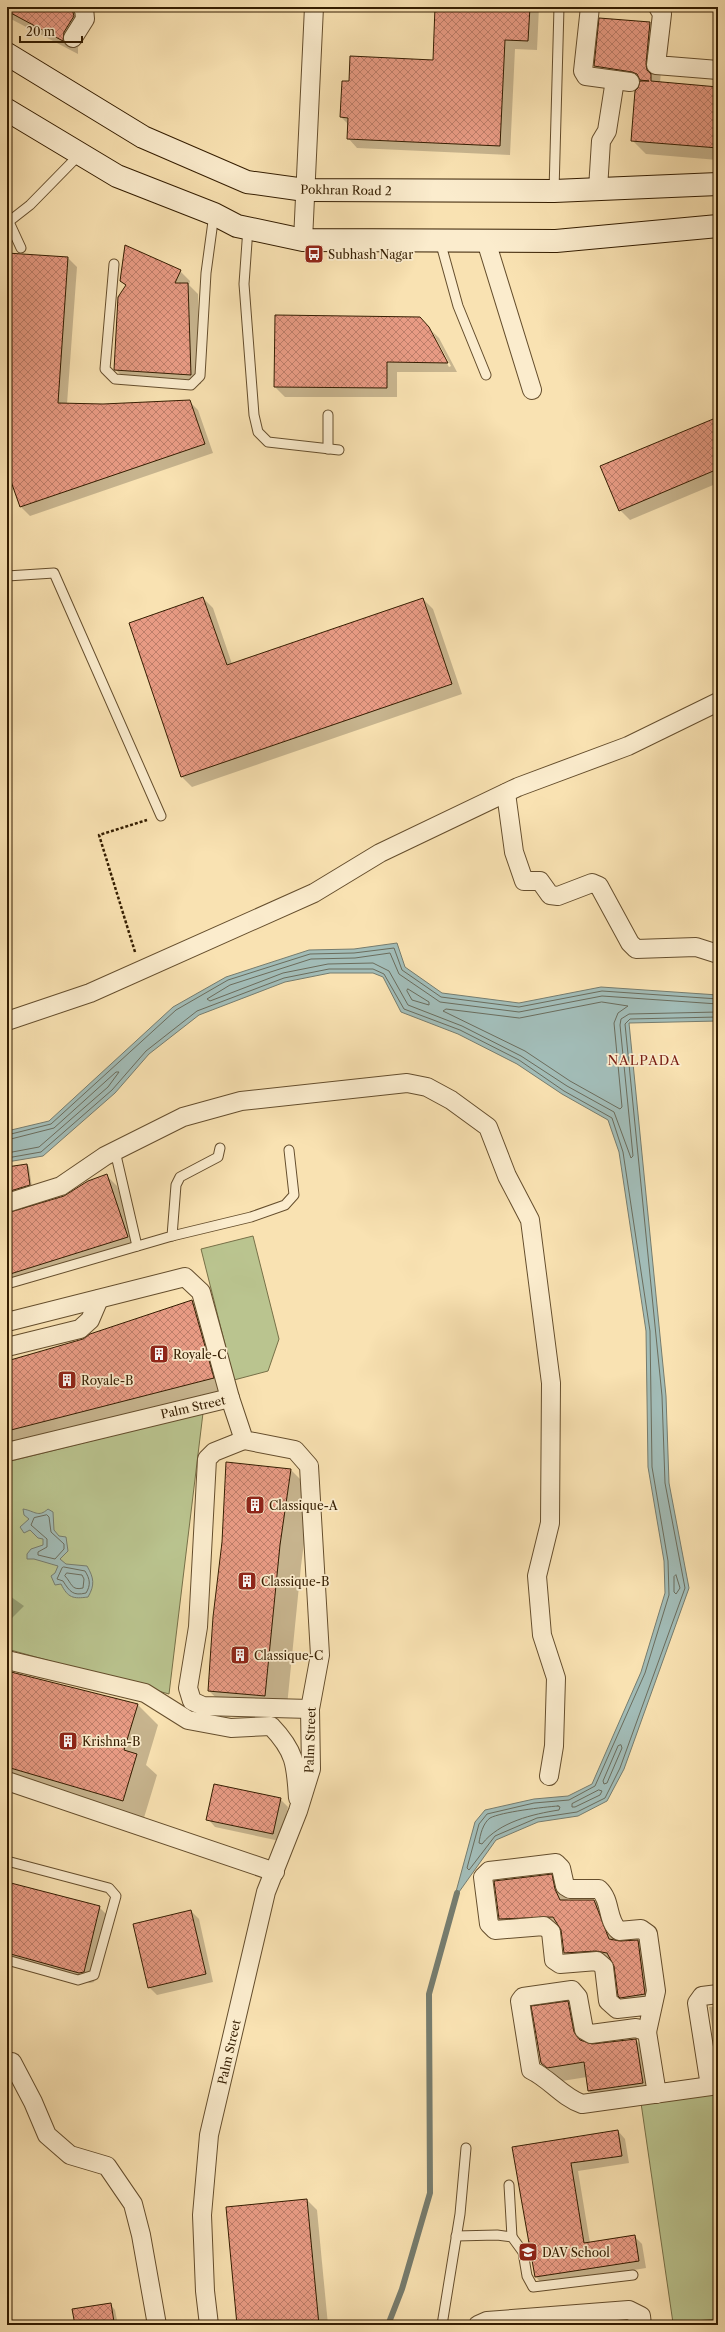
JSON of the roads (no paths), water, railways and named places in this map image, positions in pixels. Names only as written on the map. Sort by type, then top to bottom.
[{"type":"main road","name":"Pokhran Road 2","points":[[7,54],[143,137],[247,182],[305,190],[554,191],[718,184]]},
{"type":"main road","points":[[7,110],[117,176],[214,214],[237,226],[303,240],[556,241],[718,226]]},
{"type":"street","points":[[73,38],[85,19],[84,8],[82,7]]},
{"type":"street","points":[[303,240],[314,7]]},
{"type":"street","points":[[590,7],[583,71],[586,76],[623,81],[607,131],[601,142],[598,189]]},
{"type":"street","points":[[658,7],[662,14],[656,65],[718,70]]},
{"type":"street","points":[[486,241],[532,390]]},
{"type":"street","points":[[7,1020],[90,993],[314,893],[380,853],[518,787],[628,746],[718,702]]},
{"type":"street","points":[[506,793],[514,852],[524,881],[540,881],[550,895],[558,896],[592,883],[599,886],[630,943],[636,949],[696,947],[718,954]]},
{"type":"street","points":[[7,1203],[61,1186],[115,1151],[183,1117],[241,1101],[407,1082],[427,1087],[450,1100],[488,1127],[507,1176],[530,1220],[551,1383],[550,1523],[537,1576],[542,1635],[556,1678],[554,1746],[549,1776]]},
{"type":"street","points":[[7,1322],[185,1278],[202,1292],[230,1398]]},
{"type":"street","points":[[7,1347],[80,1329],[90,1320],[99,1299]]},
{"type":"street","name":"Palm Street","points":[[7,1452],[230,1398],[244,1440],[295,1450],[309,1466],[320,1655],[310,1709],[311,1769],[298,1811],[266,1892],[210,2135],[202,2215],[205,2291],[209,2325]]},
{"type":"street","points":[[244,1440],[214,1452],[207,1459],[198,1626],[188,1688],[192,1701],[203,1706],[310,1709]]},
{"type":"street","points":[[7,1660],[145,1693],[188,1720],[231,1728],[270,1726],[286,1742],[296,1770],[298,1811]]},
{"type":"street","points":[[7,1781],[275,1872]]},
{"type":"street","points":[[653,2005],[617,2009],[608,2001],[604,1967],[597,1961],[560,1964],[554,1960],[551,1932],[544,1926],[495,1930],[489,1924],[483,1877],[489,1871],[556,1863],[561,1868],[565,1886],[570,1889],[599,1889],[606,1895],[612,1926],[618,1932],[641,1929],[648,1934],[656,1991],[653,2005],[647,2032],[657,2094]]},
{"type":"street","points":[[647,2032],[636,2028],[590,2034],[584,2030],[578,1997],[572,1990],[523,1996],[520,2001],[531,2070],[541,2075],[571,2100],[582,2104],[714,2085],[697,2003],[702,1996],[718,1994]]},
{"type":"street","points":[[12,2062],[33,2102],[46,2135],[70,2155],[107,2166],[134,2204],[157,2325]]},
{"type":"street","points":[[478,2325],[487,2321],[526,2322],[563,2320],[629,2310],[641,2316],[642,2325]]},
{"type":"lane","points":[[554,191],[559,7]]},
{"type":"lane","points":[[22,248],[8,222],[30,205],[80,154]]},
{"type":"lane","points":[[114,264],[105,369],[115,379],[191,385],[200,376],[206,273],[214,214]]},
{"type":"lane","points":[[248,228],[244,284],[254,415],[258,432],[268,442],[339,450]]},
{"type":"lane","points":[[440,241],[458,306],[486,376]]},
{"type":"lane","points":[[328,415],[328,449]]},
{"type":"lane","points":[[7,576],[54,573],[161,816]]},
{"type":"lane","points":[[172,1236],[176,1185],[180,1177],[218,1157],[220,1148]]},
{"type":"lane","points":[[7,1284],[172,1236],[251,1217],[285,1205],[294,1195],[289,1150]]},
{"type":"lane","points":[[115,1151],[137,1246]]},
{"type":"lane","points":[[7,1861],[109,1888],[116,1896],[94,1974],[78,1980],[7,1960]]},
{"type":"lane","points":[[442,2325],[456,2236],[466,2148]]},
{"type":"lane","points":[[509,2185],[512,2237],[522,2252],[527,2276],[533,2287],[633,2275]]},
{"type":"lane","points":[[456,2236],[497,2235],[512,2237]]},
{"type":"water","points":[[397,943],[405,967],[442,993],[519,1003],[601,987],[718,995],[718,1021],[629,1023],[666,1396],[669,1483],[689,1588],[624,1769],[607,1801],[578,1816],[538,1822],[496,1840],[454,1899],[475,1822],[485,1810],[534,1799],[568,1796],[592,1784],[641,1672],[665,1593],[664,1561],[648,1467],[646,1331],[619,1152],[608,1120],[562,1094],[517,1064],[458,1034],[401,1012],[383,977],[373,973],[330,973],[285,982],[199,1015],[149,1054],[115,1093],[43,1156],[7,1162],[7,1131],[49,1121],[173,1007],[226,977],[309,950],[354,949]]},
{"type":"water","points":[[23,1509],[36,1513],[45,1512],[48,1509],[53,1512],[54,1530],[59,1536],[66,1537],[68,1551],[60,1559],[66,1564],[87,1566],[91,1574],[93,1585],[88,1597],[78,1598],[69,1595],[61,1584],[55,1585],[51,1576],[55,1573],[58,1566],[34,1559],[27,1559],[27,1554],[31,1549],[43,1545],[43,1539],[38,1538],[30,1530],[24,1533],[20,1527],[29,1519],[24,1515]]},
{"type":"waterway","points":[[388,2325],[402,2289],[430,2193],[429,1994],[457,1893]]},
{"type":"place","name":"Subhash Nagar","points":[[314,254]]},
{"type":"place","name":"Royale-C","points":[[159,1354]]},
{"type":"place","name":"Royale-B","points":[[67,1380]]},
{"type":"place","name":"Classique-A","points":[[255,1505]]},
{"type":"place","name":"Classique-B","points":[[247,1581]]},
{"type":"place","name":"Classique-C","points":[[240,1655]]},
{"type":"place","name":"Krishna-B","points":[[68,1741]]},
{"type":"place","name":"DAV School","points":[[528,2252]]},
{"type":"district","name":"NALPADA","points":[[644,1060]]}]
